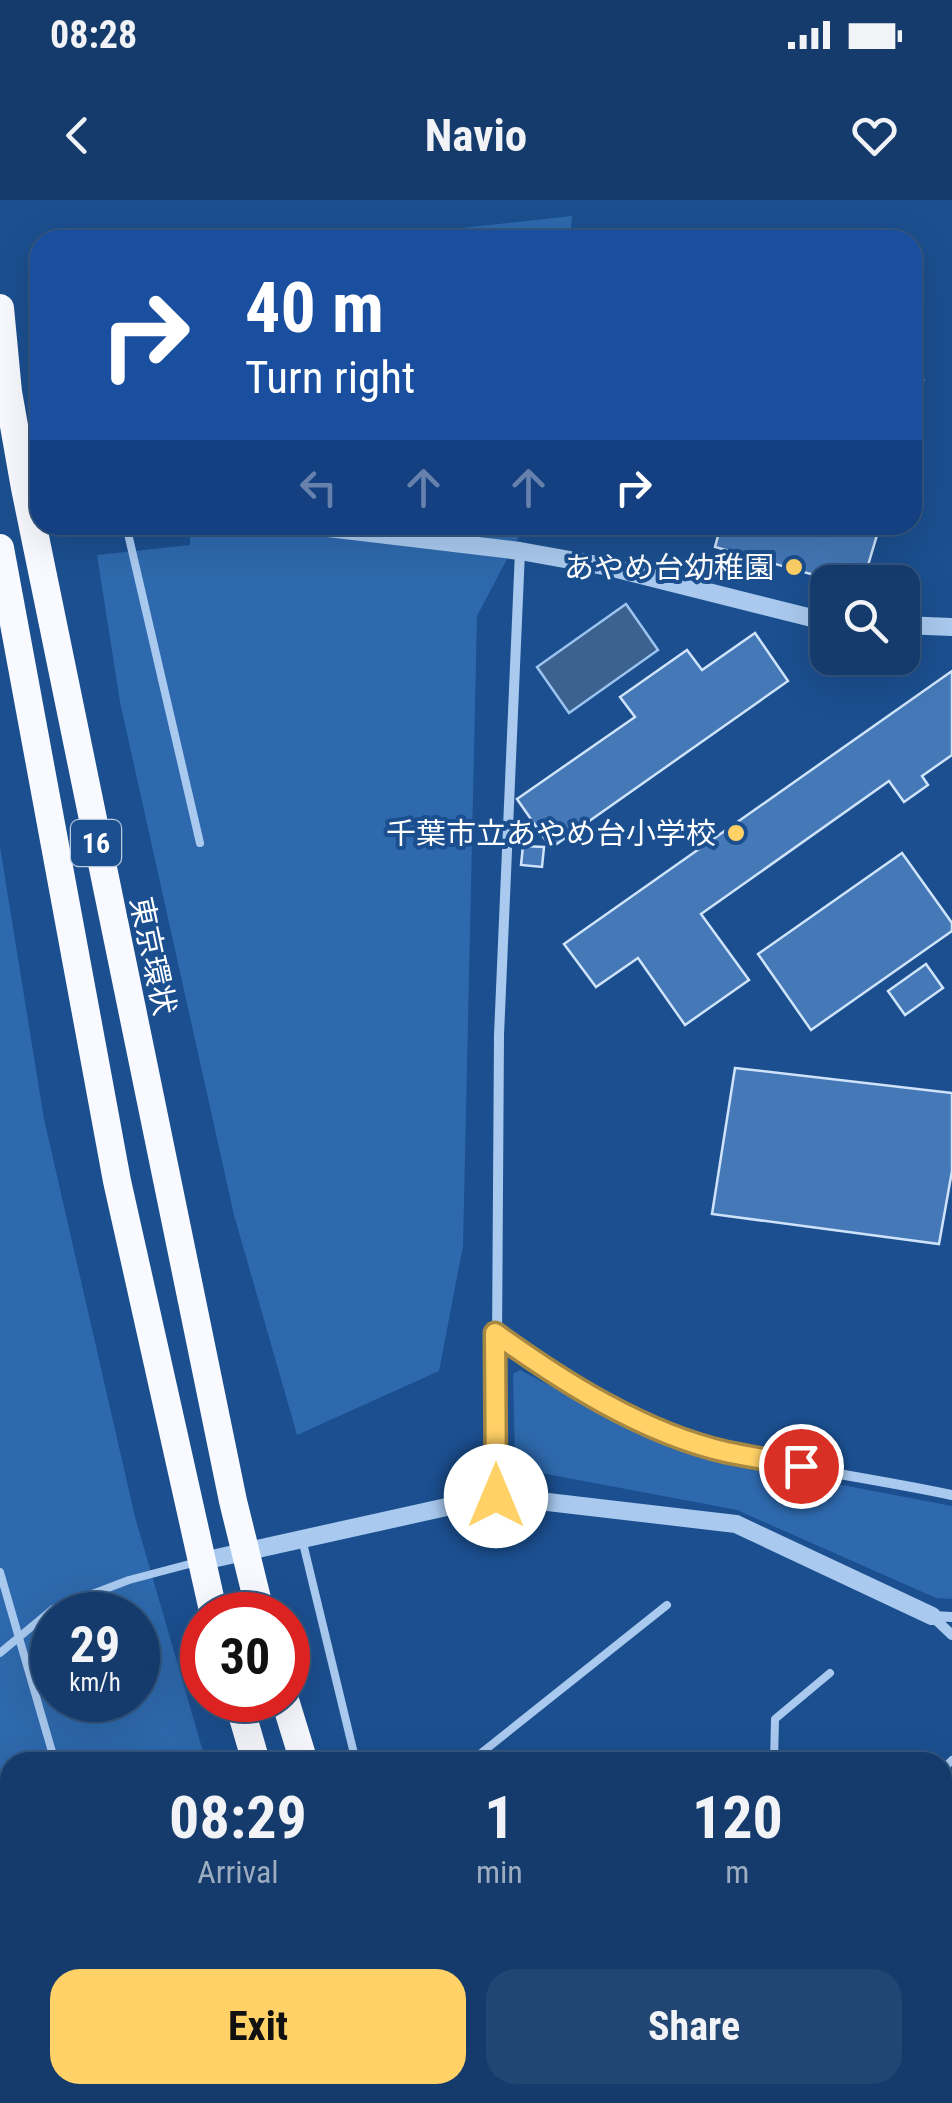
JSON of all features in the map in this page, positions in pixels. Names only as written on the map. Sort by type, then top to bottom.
[{"type":"highway","name":"東京環状","points":[[0,308],[8,392],[30,482]]},
{"type":"highway","name":"東京環状","points":[[41,535],[255,1592]]},
{"type":"highway","name":"16","points":[[0,548],[117,1181],[209,1592]]},
{"type":"highway","points":[[244,1722],[253,1752]]},
{"type":"highway","points":[[292,1722],[301,1752]]},
{"type":"street","points":[[387,535],[520,551],[609,567],[810,617]]},
{"type":"street","points":[[496,1496],[499,1036],[520,551]]},
{"type":"street","points":[[920,625],[952,626]]},
{"type":"street","points":[[495,1333],[539,1364],[646,1424],[723,1451],[952,1495]]},
{"type":"street","points":[[202,1561],[496,1496],[736,1524],[932,1616],[952,1635]]},
{"type":"street","points":[[932,1616],[952,1618]]},
{"type":"lane","points":[[128,535],[200,843]]},
{"type":"lane","points":[[302,1538],[354,1752]]},
{"type":"lane","points":[[0,1653],[53,1608],[129,1580],[202,1561]]},
{"type":"lane","points":[[0,1572],[52,1752]]},
{"type":"lane","points":[[483,1752],[667,1605]]},
{"type":"lane","points":[[774,1752],[775,1719],[830,1672]]},
{"type":"shaded area","points":[[572,216],[571,230],[442,230]]},
{"type":"shaded area","points":[[190,535],[520,535],[477,616],[463,1246],[439,1371],[297,1435],[234,1215],[120,702],[97,555],[190,545]]},
{"type":"shaded area","points":[[626,604],[658,650],[569,713],[537,667]]},
{"type":"shaded area","points":[[0,847],[44,1119],[135,1517],[157,1592],[30,1592],[30,1722],[160,1722],[160,1603],[180,1672],[180,1722],[194,1722],[203,1752],[0,1752]]},
{"type":"shaded area","points":[[520,1370],[640,1433],[711,1460],[952,1506],[952,1599],[936,1598],[737,1510],[536,1472],[515,1458],[513,1374]]},
{"type":"building","points":[[718,535],[877,535],[868,565],[810,565],[810,574],[715,547]]},
{"type":"building","points":[[755,633],[788,681],[551,848],[517,799],[635,717],[620,697],[687,650],[702,670]]},
{"type":"building","points":[[952,671],[952,755],[922,776],[928,785],[904,802],[889,781],[701,914],[749,980],[685,1025],[638,958],[596,987],[564,944]]},
{"type":"building","points":[[523,846],[544,847],[542,867],[521,865]]},
{"type":"building","points":[[902,853],[952,923],[952,931],[811,1030],[758,954]]},
{"type":"building","points":[[926,964],[943,988],[905,1015],[888,991]]},
{"type":"building","points":[[735,1068],[952,1093],[952,1171],[939,1244],[712,1214]]},
{"type":"place","name":"あやめ台幼稚園","points":[[794,567]]},
{"type":"place","name":"千葉市立あやめ台小学校","points":[[736,833]]},
{"type":"route","points":[[496,1496],[495,1333],[539,1364],[646,1424],[723,1451],[801,1466]]}]
